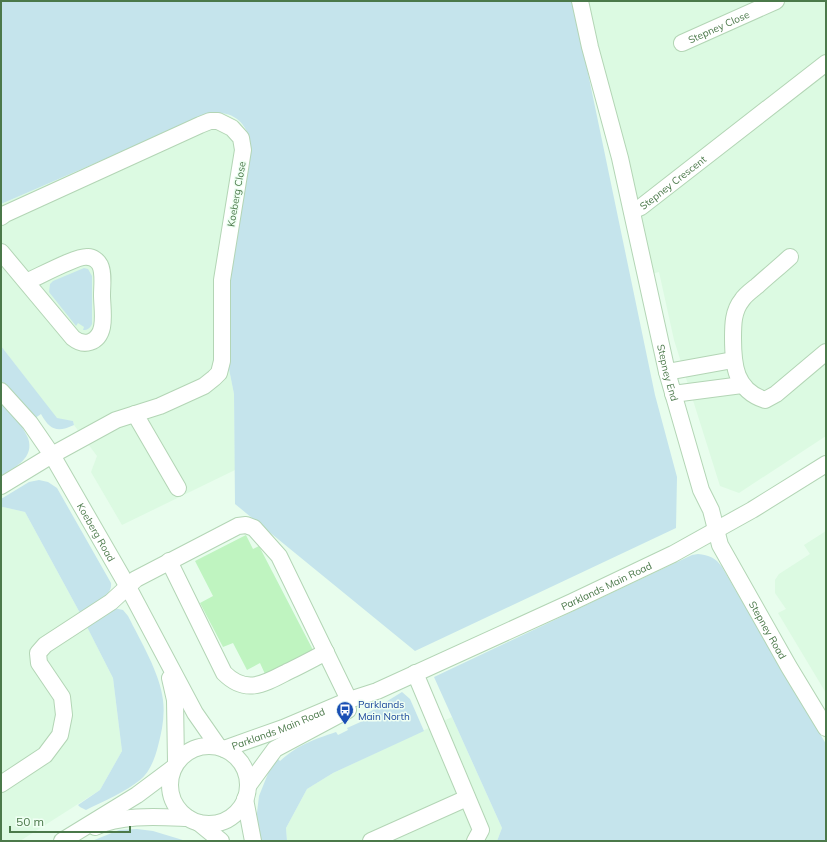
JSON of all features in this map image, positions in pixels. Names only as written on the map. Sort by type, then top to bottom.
[{"type":"street","name":"Stepney Crescent","points":[[580,1],[632,211],[641,207],[826,63]]},
{"type":"street","name":"Stepney Close","points":[[682,43],[776,1]]},
{"type":"street","name":"Koeberg Close","points":[[1,217],[210,121],[226,124],[237,132],[240,138],[243,150],[222,280],[222,360],[221,367],[214,378],[204,386],[160,406],[116,420],[52,455],[1,486]]},
{"type":"street","name":"Stepney End","points":[[632,211],[667,372],[697,476],[711,510],[717,530]]},
{"type":"street","points":[[1,252],[26,282],[73,338],[82,343],[87,343],[100,335],[102,324],[102,271],[97,261],[93,258],[82,257],[26,282]]},
{"type":"street","points":[[790,257],[742,299],[735,311],[733,326],[733,360],[735,370],[742,385],[755,396],[765,400],[776,394],[826,352]]},
{"type":"street","points":[[667,372],[733,360]]},
{"type":"street","points":[[673,394],[742,385]]},
{"type":"street","name":"Koeberg Road","points":[[1,391],[30,423],[52,455],[128,587],[157,645],[177,677],[195,713],[221,748]]},
{"type":"street","points":[[135,414],[178,488]]},
{"type":"street","name":"Parklands Main Road","points":[[221,748],[278,730],[349,700],[377,691],[572,602],[673,554],[752,510],[826,464]]},
{"type":"street","points":[[1,784],[44,755],[60,735],[64,715],[62,697],[38,663],[38,653],[45,645],[111,602],[136,579],[238,526],[246,525],[254,528],[279,556],[349,700]]},
{"type":"street","name":"Stepney Road","points":[[717,530],[720,545],[742,586],[788,667],[826,728]]},
{"type":"street","points":[[169,561],[224,672],[235,682],[249,686],[265,684],[326,652]]},
{"type":"street","name":"Koeberg Road","points":[[157,645],[171,682],[175,700],[175,765]]},
{"type":"street","points":[[415,673],[481,830],[475,841]]},
{"type":"street","name":"Parklands Main Road","points":[[247,793],[275,748],[365,701],[377,691]]},
{"type":"street","points":[[221,841],[181,812],[175,805],[171,796],[169,786],[170,777],[175,765],[182,755],[195,748],[208,746],[221,748],[234,755],[242,764],[247,774],[247,793],[253,841]]},
{"type":"street","points":[[62,841],[137,794],[175,765]]},
{"type":"street","points":[[67,841],[102,823],[128,819],[151,817],[194,820],[209,824],[218,823],[227,819],[241,807],[247,793]]},
{"type":"street","points":[[371,841],[402,835],[467,798]]},
{"type":"shaded area","points":[[1,1],[573,1],[655,395],[677,477],[676,528],[415,651],[235,504],[234,394],[229,369],[228,274],[251,147],[246,130],[242,123],[230,115],[222,113],[204,116],[1,204]]},
{"type":"shaded area","points":[[579,1],[826,1],[826,436],[739,493],[720,486],[674,340],[659,272],[643,276]]},
{"type":"shaded area","points":[[212,113],[226,114],[239,121],[248,133],[251,147],[228,274],[229,369],[234,394],[235,470],[122,525],[91,472],[97,456],[74,425],[73,421],[57,419],[1,346],[1,204]]},
{"type":"shaded area","points":[[84,268],[88,269],[92,276],[92,324],[86,330],[83,330],[84,327],[78,323],[76,326],[49,292],[50,284],[53,281]]},
{"type":"shaded area","points":[[1,346],[57,418],[73,421],[74,425],[63,429],[51,427],[41,414],[22,427],[28,438],[29,451],[18,465],[1,476]]},
{"type":"shaded area","points":[[39,480],[48,482],[57,488],[111,583],[111,588],[105,597],[80,613],[25,512],[3,507],[1,508],[1,499],[29,482]]},
{"type":"shaded area","points":[[3,507],[25,512],[80,613],[113,678],[122,751],[100,790],[20,841],[1,841],[1,508]]},
{"type":"shaded area","points":[[826,531],[826,693],[778,613],[786,609],[775,593],[775,580],[779,574],[810,554],[804,545]]},
{"type":"shaded area","points":[[692,555],[706,555],[712,558],[722,567],[826,744],[826,841],[497,841],[502,828],[434,677]]},
{"type":"shaded area","points":[[114,608],[123,610],[128,616],[154,668],[163,700],[163,723],[152,764],[144,777],[121,792],[86,810],[78,805],[100,790],[122,751],[113,678],[86,625]]},
{"type":"shaded area","points":[[402,692],[410,699],[424,731],[333,773],[307,789],[286,828],[287,841],[259,841],[256,821],[259,796],[269,771],[278,759],[280,761],[300,746],[313,740],[336,732],[338,735],[348,730],[347,728],[365,720],[363,716]]},
{"type":"shaded area","points":[[452,717],[502,828],[497,841],[287,841],[286,828],[307,789],[333,773]]},
{"type":"shaded area","points":[[137,829],[153,831],[186,841],[92,841],[119,830]]},
{"type":"building","points":[[246,535],[253,549],[259,546],[313,650],[265,674],[260,663],[247,670],[233,643],[223,647],[200,603],[213,596],[195,561]]},
{"type":"place","name":"Parklands Main North","points":[[345,725]]}]
